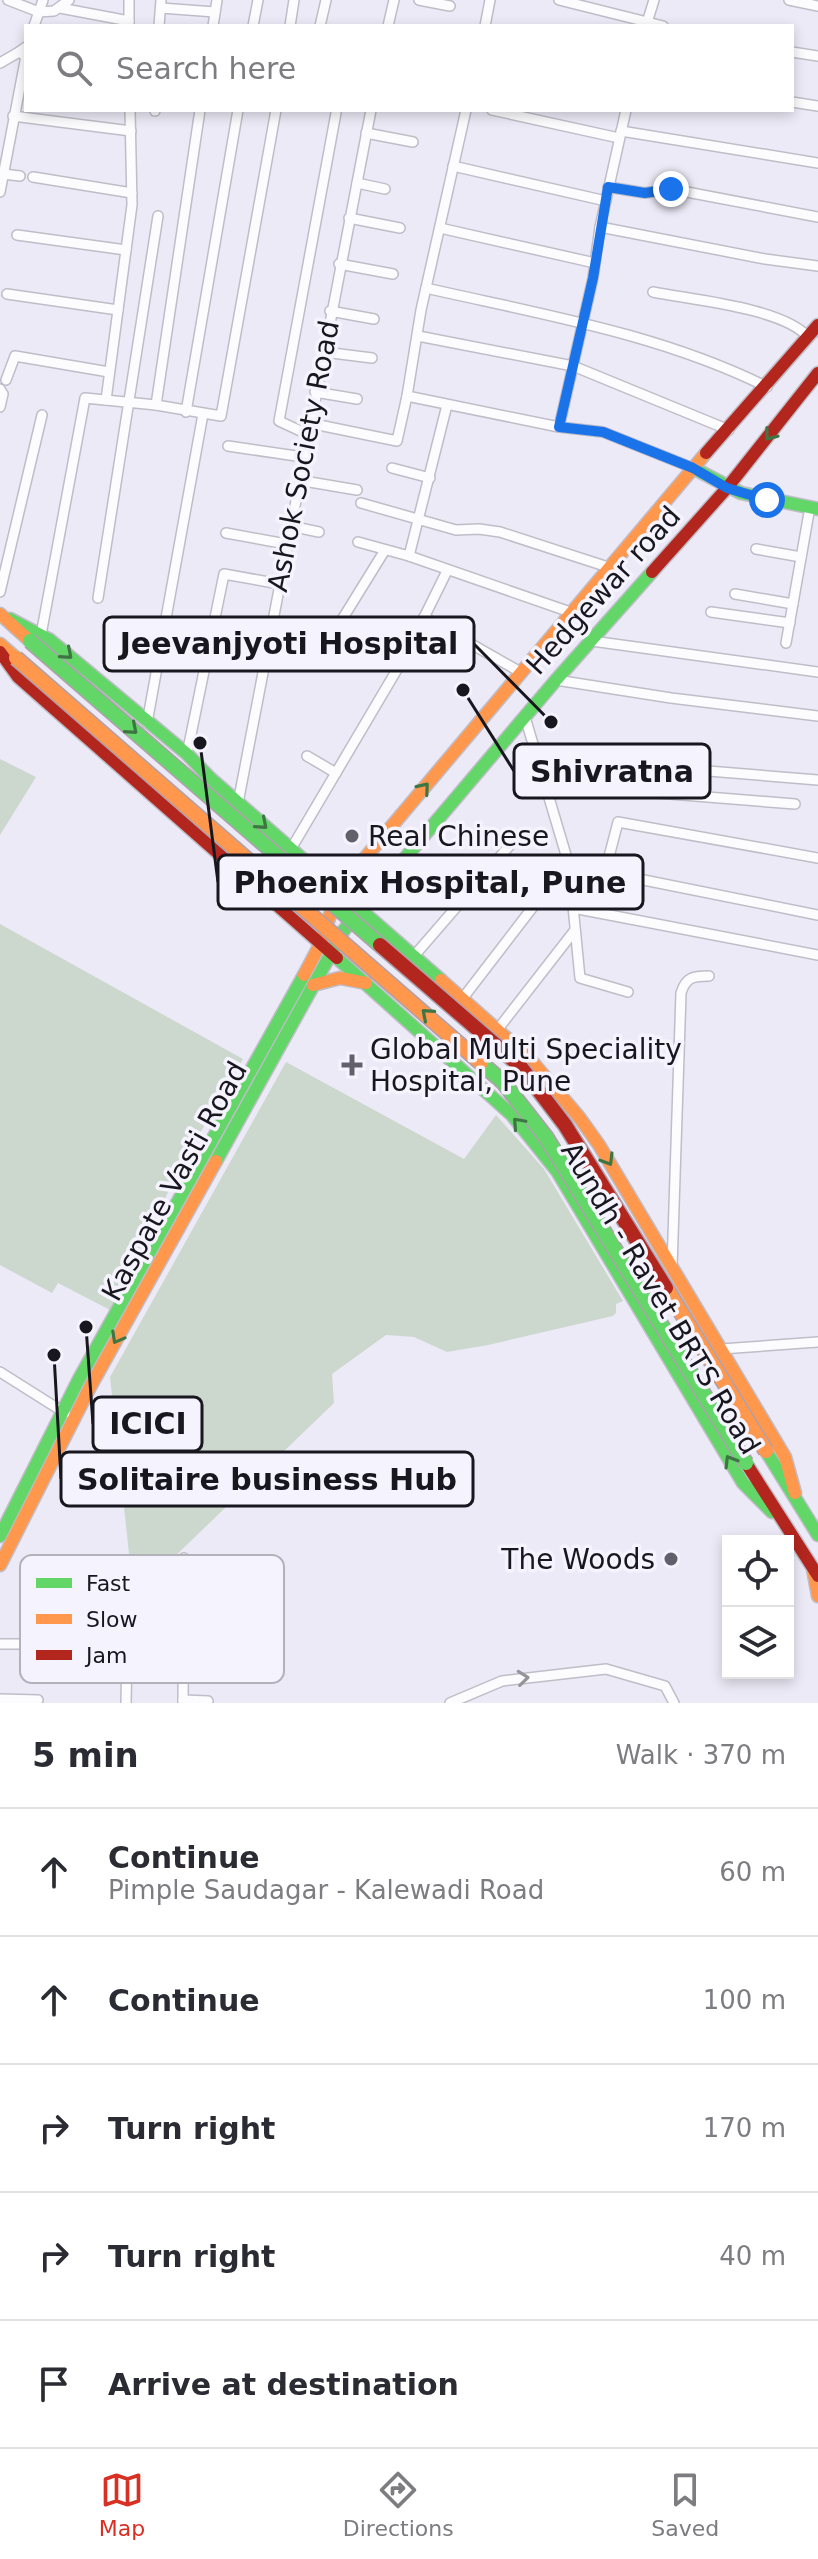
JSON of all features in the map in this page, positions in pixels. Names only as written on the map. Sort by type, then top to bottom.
[{"type":"main road","name":"Hedgewar road","points":[[338,890],[693,468],[813,331]]},
{"type":"main road","name":"Hedgewar road","points":[[326,948],[556,680],[727,488],[818,373]]},
{"type":"main road","points":[[693,468],[727,488],[761,499],[814,508]]},
{"type":"main road","points":[[0,614],[36,638],[520,1066],[565,1125],[818,1535]]},
{"type":"main road","name":"Aundh - Ravet BRTS Road","points":[[36,638],[50,640],[187,754],[238,803],[529,1058],[579,1117],[721,1349],[785,1457],[800,1508]]},
{"type":"main road","points":[[0,644],[503,1082],[546,1137],[780,1520],[816,1572],[818,1596]]},
{"type":"main road","name":"Aundh - Ravet BRTS Road","points":[[0,652],[18,677],[366,983],[500,1104],[537,1144],[557,1171],[743,1483],[780,1520]]},
{"type":"main road","points":[[326,948],[338,890]]},
{"type":"main road","name":"Kaspate Vasti Road","points":[[242,1100],[313,985],[326,948]]},
{"type":"main road","name":"Kaspate Vasti Road","points":[[0,1536],[326,948]]},
{"type":"main road","points":[[313,985],[337,976],[366,983]]},
{"type":"main road","name":"Kaspate Vasti Road","points":[[0,1565],[67,1415]]},
{"type":"street","points":[[8,0],[47,13],[69,0]]},
{"type":"street","points":[[35,24],[43,0]]},
{"type":"street","points":[[60,8],[129,24],[129,0]]},
{"type":"street","points":[[213,24],[217,0]]},
{"type":"street","points":[[253,24],[258,0]]},
{"type":"street","points":[[290,24],[294,0]]},
{"type":"street","points":[[320,24],[326,0]]},
{"type":"street","points":[[388,24],[394,0]]},
{"type":"street","points":[[419,0],[450,6]]},
{"type":"street","points":[[485,24],[490,0]]},
{"type":"street","points":[[559,0],[647,24],[654,0]]},
{"type":"street","points":[[789,0],[818,6]]},
{"type":"street","points":[[159,24],[161,4],[215,12]]},
{"type":"street","points":[[0,63],[22,50]]},
{"type":"street","points":[[794,52],[818,56]]},
{"type":"street","points":[[0,192],[24,65]]},
{"type":"street","points":[[794,102],[818,106]]},
{"type":"street","points":[[106,400],[132,193],[130,112]]},
{"type":"street","points":[[156,405],[200,112]]},
{"type":"street","points":[[186,412],[238,112]]},
{"type":"street","points":[[36,638],[85,398],[221,416],[276,112]]},
{"type":"street","name":"Ashok Society Road","points":[[238,803],[371,112]]},
{"type":"street","points":[[336,113],[279,421],[308,429],[397,441],[426,288],[466,112]]},
{"type":"street","points":[[502,112],[620,135],[818,163]]},
{"type":"street","points":[[559,427],[626,112]]},
{"type":"street","points":[[13,116],[131,131]]},
{"type":"street","points":[[366,133],[413,142]]},
{"type":"street","points":[[453,166],[606,201]]},
{"type":"street","points":[[3,174],[20,176]]},
{"type":"street","points":[[33,177],[132,193]]},
{"type":"street","points":[[357,183],[385,189]]},
{"type":"street","points":[[608,187],[645,193],[671,189],[818,217]]},
{"type":"street","points":[[98,598],[158,216]]},
{"type":"street","points":[[349,218],[400,228]]},
{"type":"street","points":[[600,227],[765,259],[818,266]]},
{"type":"street","points":[[440,228],[595,263]]},
{"type":"street","points":[[17,235],[126,250]]},
{"type":"street","points":[[339,264],[393,274]]},
{"type":"street","points":[[426,288],[583,323],[721,364],[767,387]]},
{"type":"street","points":[[653,292],[778,317],[813,331]]},
{"type":"street","points":[[7,294],[118,310]]},
{"type":"street","points":[[330,311],[374,319]]},
{"type":"street","points":[[418,336],[573,366],[729,430]]},
{"type":"street","points":[[324,352],[372,358]]},
{"type":"street","points":[[0,407],[12,359],[19,356],[109,372]]},
{"type":"street","points":[[315,392],[357,399]]},
{"type":"street","points":[[407,396],[559,427],[603,432],[693,468]]},
{"type":"street","points":[[409,556],[447,405]]},
{"type":"street","points":[[147,723],[203,414]]},
{"type":"street","points":[[0,592],[42,415]]},
{"type":"street","points":[[228,446],[303,457]]},
{"type":"street","points":[[392,468],[430,478]]},
{"type":"street","points":[[298,480],[357,490]]},
{"type":"street","points":[[361,503],[456,530],[500,532],[611,568]]},
{"type":"street","points":[[786,643],[801,557],[814,508]]},
{"type":"street","points":[[290,526],[319,532]]},
{"type":"street","points":[[226,533],[286,544]]},
{"type":"street","points":[[358,542],[409,556],[573,613]]},
{"type":"street","points":[[756,549],[801,557]]},
{"type":"street","points":[[328,636],[343,618],[385,550]]},
{"type":"street","points":[[291,849],[405,656],[447,571]]},
{"type":"street","points":[[187,754],[224,574],[280,584]]},
{"type":"street","points":[[735,594],[793,604]]},
{"type":"street","points":[[711,612],[790,623]]},
{"type":"street","points":[[424,617],[522,673]]},
{"type":"street","points":[[343,618],[405,656]]},
{"type":"street","points":[[592,641],[818,672]]},
{"type":"street","points":[[556,680],[818,716]]},
{"type":"street","points":[[525,717],[569,865],[580,978],[628,992]]},
{"type":"street","points":[[307,756],[336,773]]},
{"type":"street","points":[[536,757],[818,780]]},
{"type":"street","points":[[544,784],[795,804]]},
{"type":"street","points":[[605,872],[618,822],[818,858]]},
{"type":"street","points":[[414,956],[511,844]]},
{"type":"street","points":[[569,865],[818,915]]},
{"type":"street","points":[[463,998],[546,890],[569,865]]},
{"type":"street","points":[[573,908],[818,955]]},
{"type":"street","points":[[498,1029],[575,930]]},
{"type":"street","points":[[672,1268],[681,993],[684,983],[693,976],[709,976]]},
{"type":"street","points":[[721,1349],[818,1342]]},
{"type":"street","points":[[0,1372],[67,1415]]},
{"type":"street","points":[[450,1703],[502,1681],[606,1669],[665,1686],[674,1703]]},
{"type":"street","points":[[126,1683],[126,1703]]},
{"type":"street","points":[[0,1699],[38,1700]]},
{"type":"street","points":[[183,1702],[208,1701]]},
{"type":"shaded area","points":[[0,759],[36,777],[0,835]]},
{"type":"shaded area","points":[[0,924],[243,1059],[180,1168],[110,1310],[58,1283],[52,1293],[0,1265]]},
{"type":"shaded area","points":[[286,1062],[464,1159],[496,1115],[544,1169],[623,1301],[616,1304],[613,1316],[447,1352],[414,1337],[386,1335],[332,1374],[334,1403],[176,1555],[129,1555],[110,1377]]},
{"type":"traffic: fast","points":[[693,468],[741,493],[818,509]]},
{"type":"traffic: fast","points":[[216,1161],[344,930],[652,572]]},
{"type":"traffic: fast","points":[[10,619],[50,640],[187,754],[210,778],[441,980]]},
{"type":"traffic: fast","points":[[30,641],[380,945]]},
{"type":"traffic: fast","points":[[337,958],[512,1115],[557,1171],[743,1483],[772,1512]]},
{"type":"traffic: fast","points":[[0,1536],[78,1381],[304,975]]},
{"type":"traffic: fast","points":[[481,1063],[503,1082],[546,1137],[746,1463]]},
{"type":"traffic: fast","points":[[766,1451],[818,1535]]},
{"type":"traffic: slow","points":[[304,975],[321,943],[338,890],[706,453]]},
{"type":"traffic: slow","points":[[0,614],[30,641]]},
{"type":"traffic: slow","points":[[0,644],[16,658]]},
{"type":"traffic: slow","points":[[16,658],[481,1063]]},
{"type":"traffic: slow","points":[[313,985],[340,978],[366,983]]},
{"type":"traffic: slow","points":[[441,980],[529,1058],[599,1145],[785,1457],[795,1493]]},
{"type":"traffic: slow","points":[[0,1565],[90,1387],[216,1161]]},
{"type":"traffic: slow","points":[[666,1288],[766,1451]]},
{"type":"traffic: slow","points":[[813,1569],[818,1596]]},
{"type":"traffic: jam","points":[[706,453],[818,325]]},
{"type":"traffic: jam","points":[[652,572],[727,488],[818,373]]},
{"type":"traffic: jam","points":[[0,652],[18,677],[337,958]]},
{"type":"traffic: jam","points":[[380,945],[520,1066],[565,1125],[666,1288]]},
{"type":"traffic: jam","points":[[746,1463],[818,1576]]},
{"type":"place","name":"Shivratna","points":[[463,690]]},
{"type":"place","name":"Jeevanjyoti Hospital","points":[[551,722]]},
{"type":"place","name":"Phoenix Hospital, Pune","points":[[200,743]]},
{"type":"place","name":"Real Chinese","points":[[352,836]]},
{"type":"place","name":"Global Multi Speciality Hospital, Pune","points":[[352,1065]]},
{"type":"place","name":"ICICI","points":[[86,1327]]},
{"type":"place","name":"Solitaire business Hub","points":[[54,1355]]},
{"type":"place","name":"The Woods","points":[[671,1559]]},
{"type":"route","points":[[671,189],[645,193],[608,187],[593,278],[559,427],[603,432],[693,468],[727,488],[767,500]]}]
